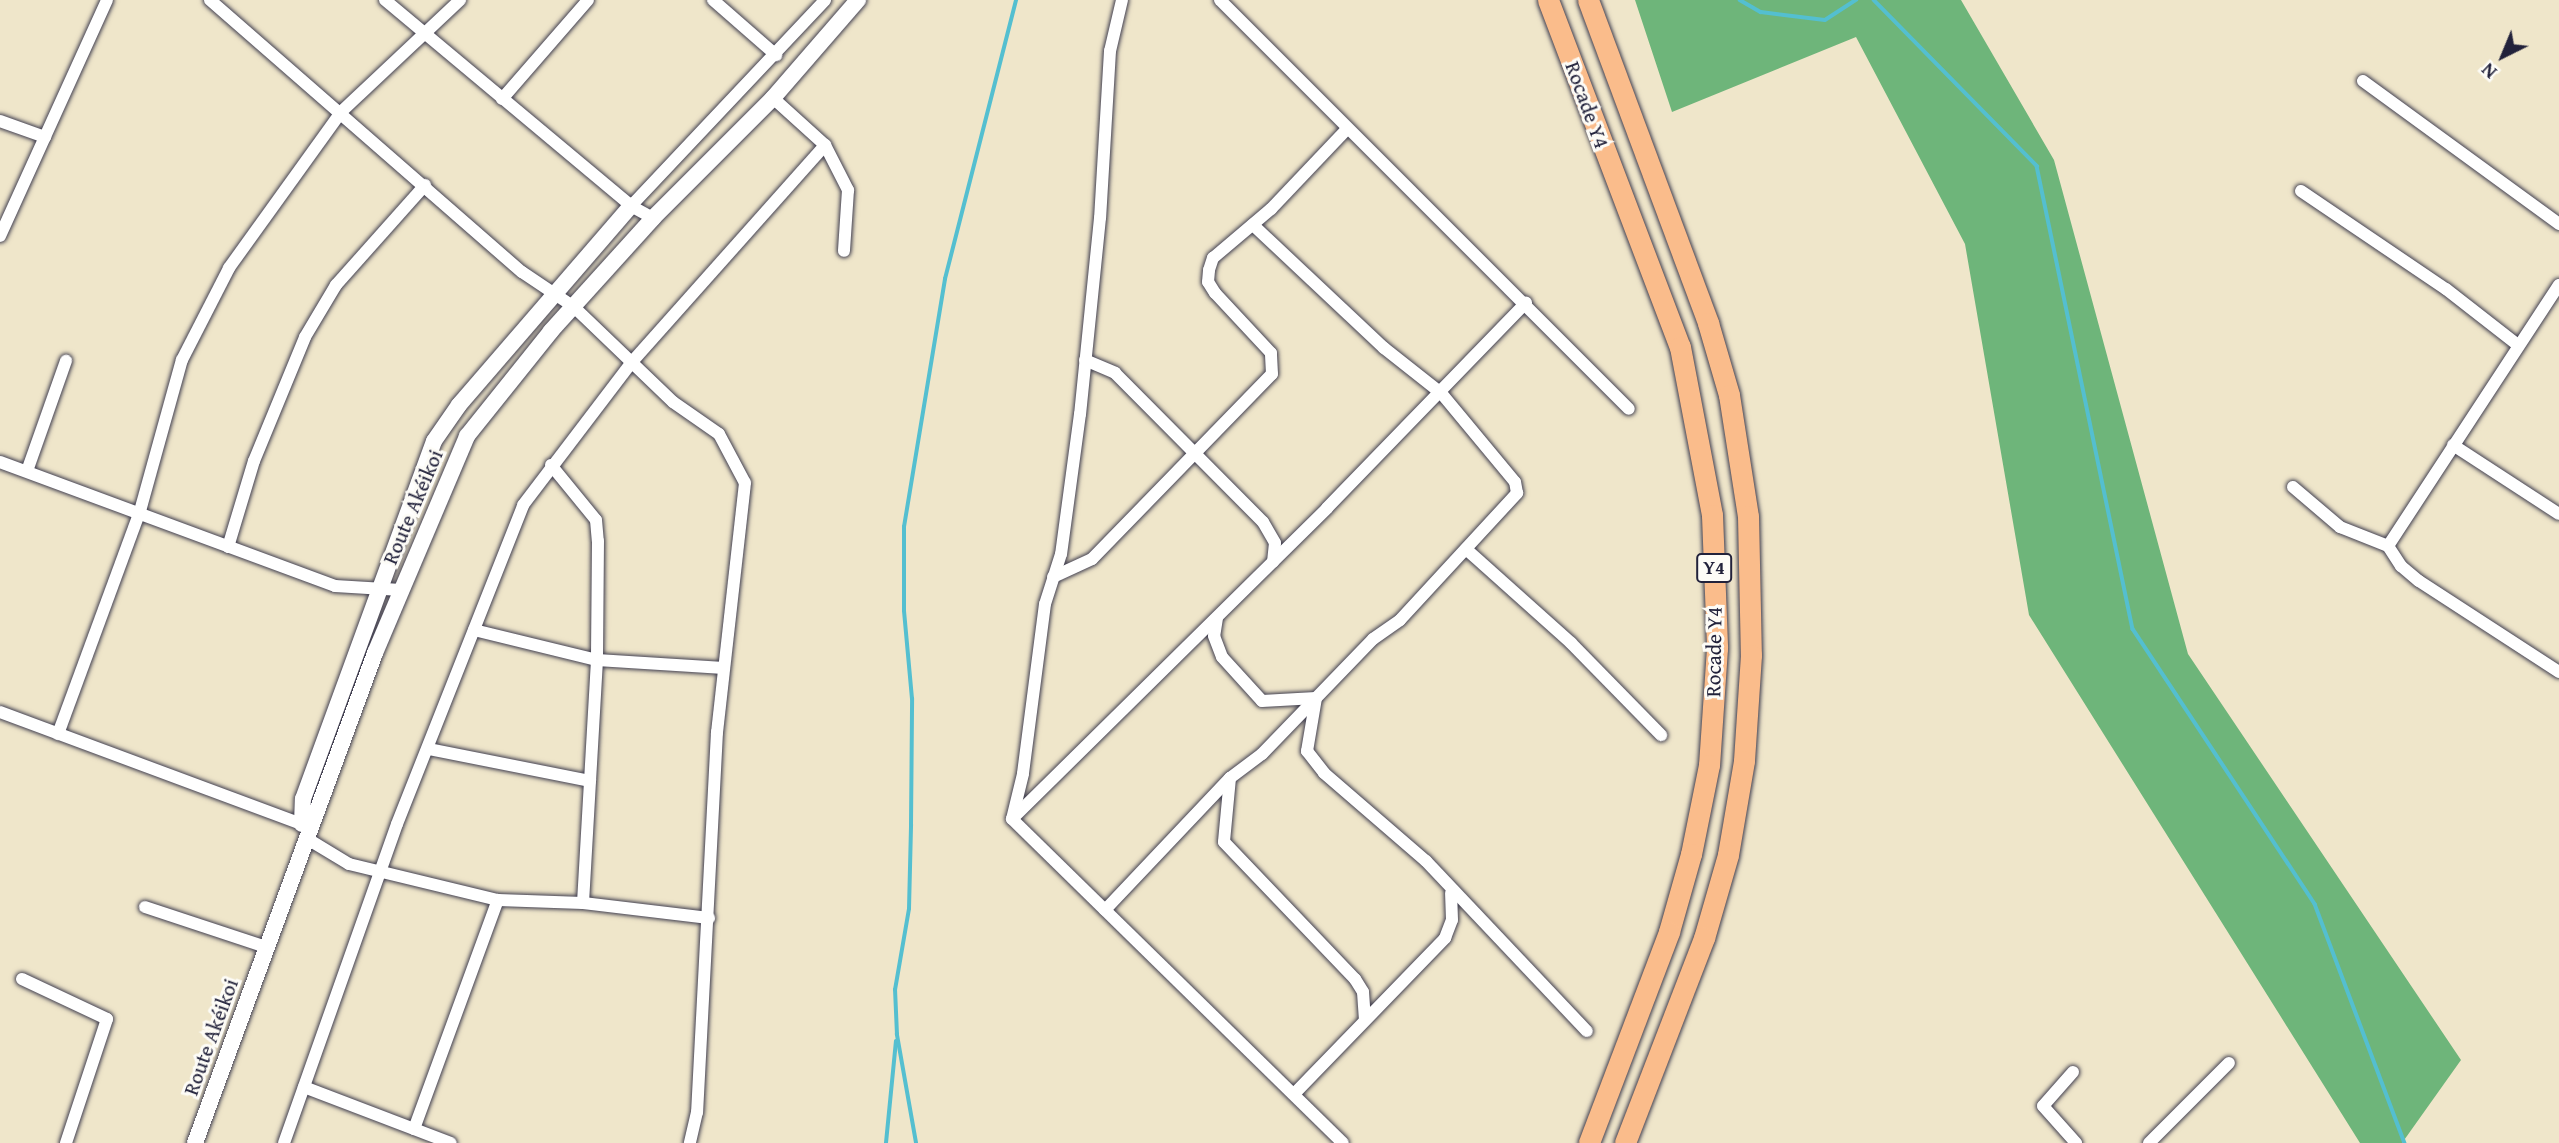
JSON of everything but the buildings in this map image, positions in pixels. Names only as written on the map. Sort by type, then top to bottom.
[{"type":"highway","name":"Rocade Y4","points":[[1548,0],[1680,347],[1712,516],[1717,648],[1709,765],[1690,854],[1669,932],[1589,1143]]},
{"type":"highway","name":"Rocade Y4","points":[[1588,0],[1708,323],[1729,395],[1748,516],[1750,668],[1744,761],[1728,855],[1704,938],[1625,1143]]},
{"type":"street","points":[[0,236],[107,0]]},
{"type":"street","points":[[210,0],[342,111],[522,272],[574,307],[673,402],[719,434],[745,483],[724,668],[697,1112],[690,1143]]},
{"type":"street","points":[[385,0],[631,206],[653,218]]},
{"type":"street","points":[[58,733],[140,511],[182,360],[223,279],[342,111],[426,36],[460,0]]},
{"type":"street","points":[[502,99],[588,0]]},
{"type":"street","points":[[712,0],[776,55]]},
{"type":"street","points":[[631,206],[825,0]]},
{"type":"street","name":"Route Akéikoi","points":[[195,1143],[267,947],[306,830],[401,590],[467,436],[509,380],[653,218],[773,98],[858,0]]},
{"type":"street","points":[[1012,820],[1023,774],[1045,604],[1061,554],[1085,360],[1110,51],[1122,0]]},
{"type":"street","points":[[1220,0],[1346,130],[1526,303],[1629,409]]},
{"type":"street","points":[[2363,81],[2559,224]]},
{"type":"street","points":[[773,98],[825,145],[848,190],[844,251]]},
{"type":"street","points":[[0,121],[45,137]]},
{"type":"street","points":[[1053,577],[1092,559],[1272,374],[1271,353],[1208,282],[1213,258],[1253,225],[1346,130]]},
{"type":"street","points":[[284,1143],[383,870],[523,505],[631,363],[825,145]]},
{"type":"street","points":[[228,547],[254,461],[304,337],[336,285],[425,185]]},
{"type":"street","points":[[2301,191],[2446,289],[2483,322],[2518,345]]},
{"type":"street","name":"Route Akéikoi","points":[[306,830],[303,799],[434,441],[467,397],[631,206]]},
{"type":"street","points":[[1105,910],[1230,778],[1262,754],[1373,639],[1400,620],[1517,493],[1515,482],[1441,393],[1384,348],[1253,225]]},
{"type":"street","points":[[2388,546],[2559,285]]},
{"type":"street","points":[[1012,820],[1273,562],[1526,303]]},
{"type":"street","points":[[1085,360],[1115,373],[1270,531],[1273,562]]},
{"type":"street","points":[[27,471],[66,361]]},
{"type":"street","points":[[2453,445],[2559,514]]},
{"type":"street","points":[[0,462],[140,511],[335,586],[401,590]]},
{"type":"street","points":[[551,465],[596,520],[597,660],[583,903]]},
{"type":"street","points":[[2293,487],[2340,527],[2388,546],[2401,566],[2419,581],[2559,673]]},
{"type":"street","points":[[1466,549],[1570,643],[1661,734]]},
{"type":"street","points":[[1217,618],[1214,636],[1222,657],[1262,701],[1316,698]]},
{"type":"street","points":[[474,630],[597,660],[724,668]]},
{"type":"street","points":[[1316,698],[1307,751],[1332,782],[1426,861],[1451,893],[1587,1031]]},
{"type":"street","points":[[0,712],[306,830],[349,864],[383,870],[498,900],[583,903],[709,918]]},
{"type":"street","points":[[429,748],[590,781]]},
{"type":"street","points":[[1230,778],[1224,842],[1355,979],[1363,992],[1365,1020]]},
{"type":"street","points":[[1012,820],[1295,1093],[1343,1143]]},
{"type":"street","points":[[1295,1093],[1445,938],[1452,920],[1451,893]]},
{"type":"street","points":[[414,1129],[498,900]]},
{"type":"street","points":[[145,907],[267,947]]},
{"type":"street","points":[[22,979],[107,1019],[66,1143]]},
{"type":"street","points":[[2149,1143],[2229,1062]]},
{"type":"street","points":[[2073,1072],[2043,1106],[2076,1143]]},
{"type":"street","points":[[304,1087],[451,1143]]},
{"type":"green space","points":[[1635,0],[1961,0],[2054,160],[2188,654],[2461,1060],[2402,1143],[2360,1143],[2029,615],[1965,244],[1856,37],[1672,112]]},
{"type":"waterway","points":[[916,1143],[897,1035],[895,990],[909,909],[911,825],[912,699],[904,611],[904,527],[945,279],[1016,0]]},
{"type":"waterway","points":[[1740,0],[1761,12],[1825,20],[1856,0]]},
{"type":"waterway","points":[[1874,0],[2037,166],[2133,629],[2315,904],[2405,1143]]},
{"type":"waterway","points":[[886,1143],[896,1041]]}]
